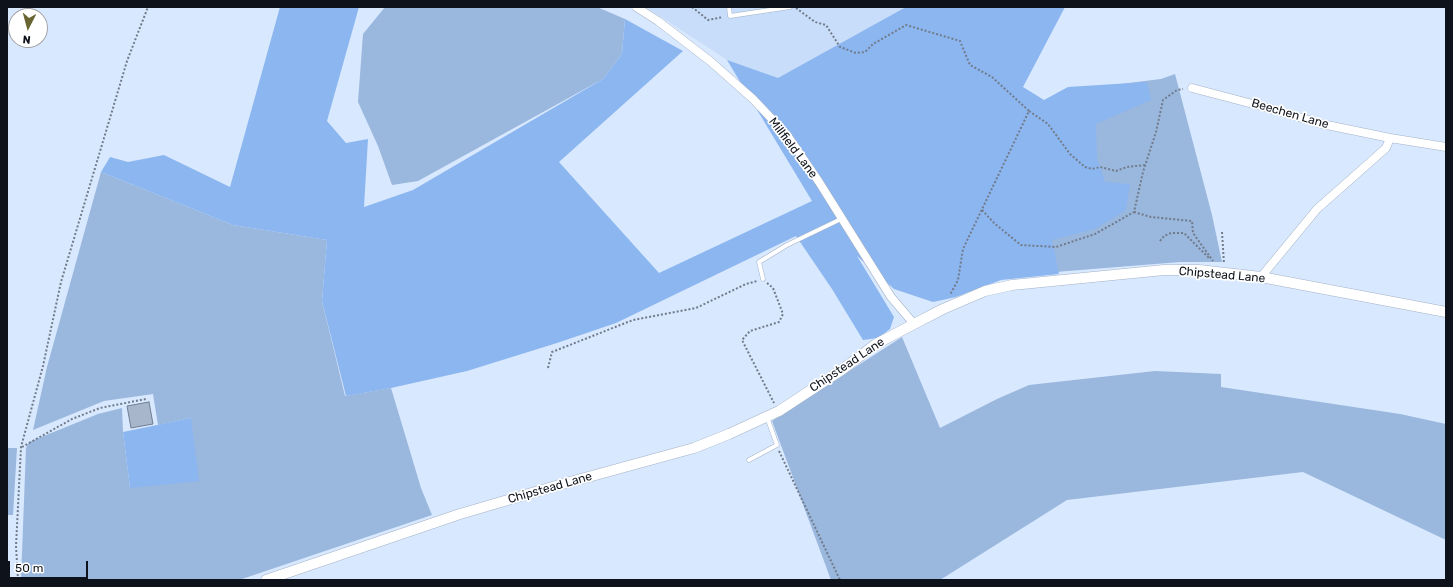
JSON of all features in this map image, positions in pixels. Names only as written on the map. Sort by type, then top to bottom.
[{"type":"street","name":"Millfield Lane","points":[[636,7],[658,21],[710,61],[753,99],[787,135],[819,182],[891,297],[914,324]]},
{"type":"street","name":"Beechen Lane","points":[[1192,88],[1322,124],[1390,138],[1446,147]]},
{"type":"street","points":[[1262,277],[1317,210],[1386,148],[1390,138]]},
{"type":"street","name":"Chipstead Lane","points":[[266,580],[460,514],[694,448],[779,411],[843,369],[876,344],[943,309],[986,291],[1012,285],[1164,270],[1199,270],[1262,277],[1446,312]]},
{"type":"lane","points":[[729,7],[730,16],[790,7]]},
{"type":"lane","points":[[763,279],[759,262],[787,245],[841,219]]},
{"type":"lane","points":[[749,460],[777,445],[767,416]]},
{"type":"path","points":[[18,580],[16,546],[21,447],[43,366],[62,282],[127,61],[148,7]]},
{"type":"path","points":[[692,7],[708,20],[730,16]]},
{"type":"path","points":[[790,7],[797,8],[815,22],[826,25],[840,46],[856,52],[866,52],[873,44],[906,25],[960,42],[970,65],[992,77],[1029,111],[1048,124],[1070,154],[1085,167],[1092,169],[1100,167],[1116,171],[1127,167],[1145,165]]},
{"type":"path","points":[[1134,212],[1145,165],[1156,132],[1163,100],[1177,90],[1192,88]]},
{"type":"path","points":[[943,309],[958,280],[963,249],[1029,111]]},
{"type":"path","points":[[982,210],[995,224],[1021,246],[1056,247],[1095,234],[1134,212],[1151,217],[1192,221],[1193,233],[1220,272]]},
{"type":"path","points":[[1220,272],[1222,232]]},
{"type":"path","points":[[1160,242],[1164,236],[1170,233],[1184,233],[1213,261]]},
{"type":"path","points":[[548,368],[552,352],[633,320],[696,308],[746,284],[763,279],[773,288],[783,314],[779,322],[750,331],[742,340],[779,411]]},
{"type":"path","points":[[21,447],[72,419],[100,408],[146,399]]},
{"type":"path","points":[[777,445],[840,580]]},
{"type":"shaded area","points":[[280,7],[359,7],[327,121],[346,143],[368,139],[364,207],[413,190],[603,79],[622,54],[625,19],[683,51],[559,162],[659,273],[812,201],[727,60],[778,78],[906,7],[1065,7],[1023,87],[1044,100],[1068,87],[1147,82],[1151,100],[1096,124],[1097,158],[1105,182],[1130,184],[1126,210],[1095,229],[1052,240],[1059,274],[1001,280],[956,297],[933,302],[894,289],[857,256],[894,317],[890,329],[878,338],[863,340],[832,289],[796,236],[616,323],[467,371],[391,388],[346,396],[322,301],[327,240],[233,225],[101,172],[110,157],[128,162],[164,155],[230,187]]},
{"type":"shaded area","points":[[385,7],[597,7],[625,19],[622,54],[603,79],[418,181],[392,185],[378,146],[358,102],[363,34]]},
{"type":"shaded area","points":[[646,7],[920,7],[772,102],[727,60]]},
{"type":"shaded area","points":[[1175,74],[1212,215],[1222,262],[1180,262],[1043,273],[1072,90],[1161,79]]},
{"type":"shaded area","points":[[101,172],[233,225],[327,240],[322,301],[345,396],[391,388],[421,488],[432,515],[239,580],[21,580],[26,448],[29,442],[98,414],[122,408],[123,432],[130,488],[191,418],[158,425],[153,394],[104,401],[33,430],[47,367]]},
{"type":"shaded area","points":[[902,337],[940,428],[997,399],[1029,385],[1155,371],[1221,374],[1221,387],[1400,414],[1446,424],[1446,540],[1303,472],[1067,500],[940,580],[831,580],[772,421]]},
{"type":"shaded area","points":[[191,418],[199,481],[130,488],[123,432]]},
{"type":"shaded area","points":[[7,448],[17,448],[13,515],[7,515]]},
{"type":"building","points":[[149,402],[153,424],[131,428],[127,406]]}]
